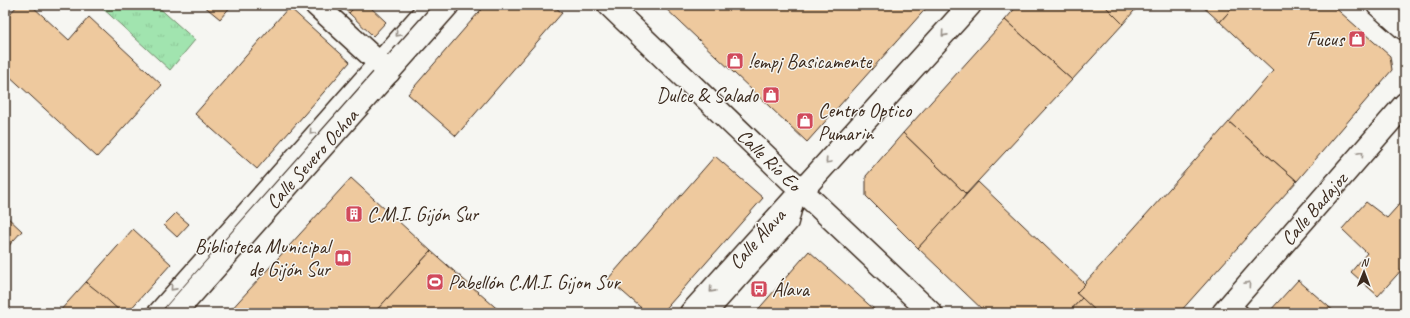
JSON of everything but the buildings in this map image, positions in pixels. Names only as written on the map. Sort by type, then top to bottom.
[{"type":"street","points":[[316,5],[382,66]]},
{"type":"street","name":"Calle Severo Ochoa","points":[[175,313],[382,66],[448,5]]},
{"type":"street","name":"Calle Río Eo","points":[[609,5],[931,313]]},
{"type":"street","name":"Calle Álava","points":[[691,313],[970,5]]},
{"type":"street","points":[[1378,5],[1405,29]]},
{"type":"street","name":"Calle Badajoz","points":[[1233,309],[1405,104]]},
{"type":"lane","points":[[152,313],[382,66],[424,5]]},
{"type":"lane","points":[[712,313],[792,224],[801,190]]},
{"type":"green space","points":[[99,5],[156,5],[195,40],[170,70]]},
{"type":"place","name":"Fucus","points":[[1357,39]]},
{"type":"place","name":"!emp¡ Basicamente","points":[[735,61]]},
{"type":"place","name":"Dulce & Salado","points":[[771,95]]},
{"type":"place","name":"Centro Optico Pumarin","points":[[805,121]]},
{"type":"place","name":"C.M.I. Gijón Sur","points":[[354,214]]},
{"type":"place","name":"Biblioteca Municipal de Gijón Sur","points":[[343,258]]},
{"type":"place","name":"Pabellón C.M.I. Gijon Sur","points":[[435,282]]},
{"type":"place","name":"Álava","points":[[759,289]]}]
